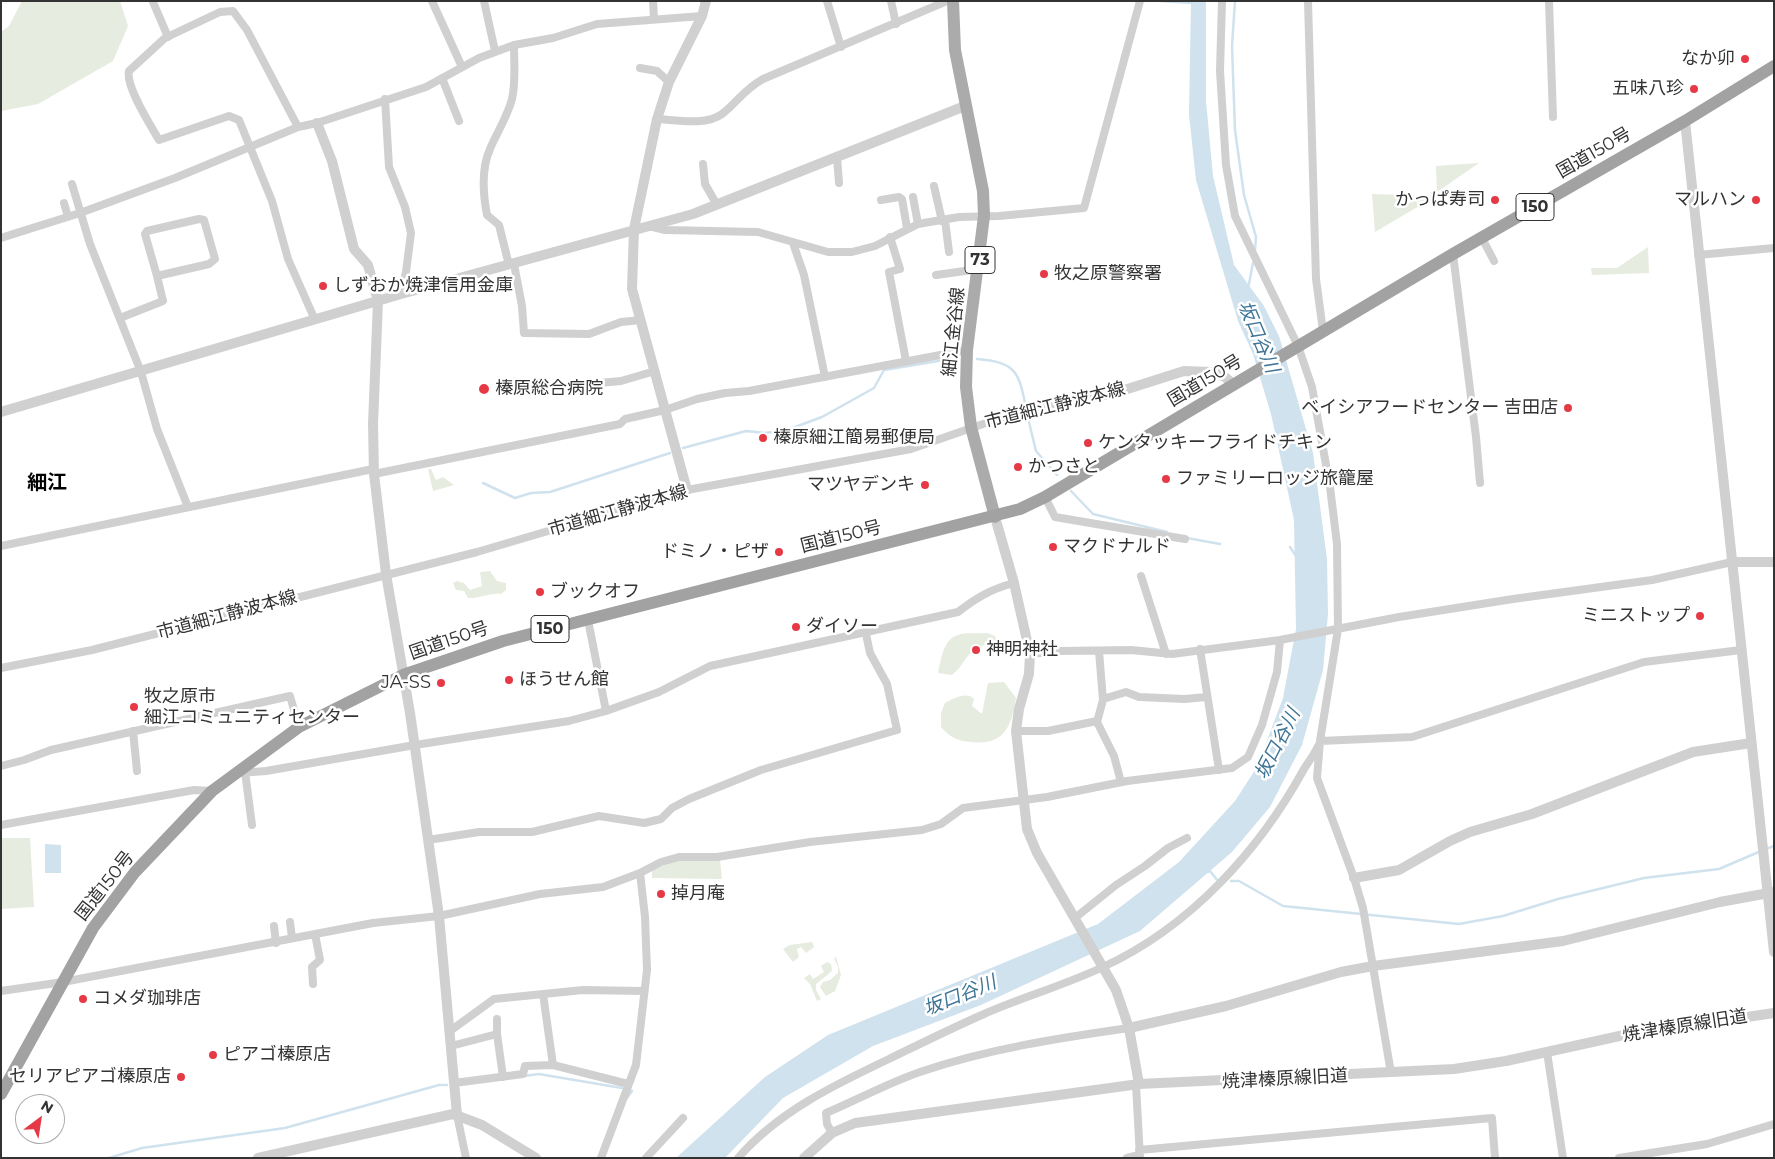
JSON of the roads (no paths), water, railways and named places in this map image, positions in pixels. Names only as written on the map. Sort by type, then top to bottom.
[{"type":"highway","name":"国道150号","points":[[1,1094],[93,928],[135,872],[212,791],[241,773],[299,727],[403,675],[503,642],[995,517],[1045,497],[1453,254],[1685,121],[1774,66]]},
{"type":"main road","name":"細江金谷線","points":[[953,1],[955,50],[983,191],[984,216],[967,350],[966,387],[971,428],[995,517]]},
{"type":"street","points":[[432,1],[462,67]]},
{"type":"street","points":[[484,1],[495,51]]},
{"type":"street","points":[[653,1],[654,19]]},
{"type":"street","points":[[687,490],[632,289],[634,228],[658,119],[669,82],[702,16],[706,1]]},
{"type":"street","points":[[827,1],[842,47]]},
{"type":"street","points":[[891,1],[896,24]]},
{"type":"street","points":[[658,119],[709,121],[722,114],[754,84],[947,1]]},
{"type":"street","points":[[645,225],[666,230],[758,232],[828,252],[852,252],[875,246],[918,224],[984,216],[1084,208],[1140,1]]},
{"type":"street","points":[[1222,1],[1220,71],[1226,165],[1235,216],[1297,347],[1312,387],[1330,487],[1337,544],[1336,630],[1320,741],[1317,778],[1354,878],[1363,908],[1391,1073]]},
{"type":"street","points":[[1308,1],[1316,279],[1323,331]]},
{"type":"street","points":[[1549,1],[1553,117]]},
{"type":"street","points":[[153,2],[168,37]]},
{"type":"street","points":[[298,127],[247,30],[233,11],[220,12],[168,37],[129,71],[128,76],[159,140],[234,116],[239,120],[272,201],[288,258],[315,320]]},
{"type":"street","points":[[1,238],[80,213],[251,148],[298,127],[317,123],[426,87],[495,51],[514,45],[553,38],[597,24],[702,16]]},
{"type":"street","points":[[514,45],[515,80],[512,98],[504,123],[489,151],[484,174],[487,215],[499,225],[522,306],[524,333],[589,334],[621,322],[641,320]]},
{"type":"street","points":[[640,68],[657,71],[669,82]]},
{"type":"street","points":[[442,78],[459,121]]},
{"type":"street","points":[[385,100],[389,167],[405,207],[411,233],[401,294]]},
{"type":"street","points":[[1,412],[401,294],[634,228],[693,214],[965,106]]},
{"type":"street","points":[[1685,121],[1762,857],[1770,893],[1774,952]]},
{"type":"street","points":[[317,123],[332,161],[354,249],[368,265],[378,301],[373,472],[386,574],[415,744],[439,916],[457,1115],[466,1158]]},
{"type":"street","points":[[837,157],[839,183]]},
{"type":"street","points":[[703,164],[705,184],[717,205]]},
{"type":"street","points":[[72,184],[90,244],[141,372],[157,429],[188,507]]},
{"type":"street","points":[[934,186],[944,221],[949,252]]},
{"type":"street","points":[[881,200],[899,197],[902,199],[907,228]]},
{"type":"street","points":[[913,197],[918,224]]},
{"type":"street","points":[[64,204],[68,217]]},
{"type":"street","points":[[120,318],[163,301],[145,234],[147,231],[199,219],[204,220],[215,259],[209,264],[157,276]]},
{"type":"street","points":[[890,237],[900,269],[889,272],[906,361]]},
{"type":"street","points":[[1482,238],[1494,261]]},
{"type":"street","points":[[793,243],[804,275],[825,377]]},
{"type":"street","points":[[1698,255],[1774,248]]},
{"type":"street","points":[[1453,254],[1480,483]]},
{"type":"street","points":[[936,275],[978,269]]},
{"type":"street","points":[[1,546],[188,507],[620,424],[625,419],[725,393],[749,391],[967,350]]},
{"type":"street","points":[[567,386],[621,381],[654,371]]},
{"type":"street","name":"市道細江静波本線","points":[[1,668],[92,650],[477,552],[687,490],[911,448],[1026,412],[1118,392],[1184,371],[1212,372],[1225,377],[1233,384]]},
{"type":"street","points":[[1045,497],[1055,517],[1184,539]]},
{"type":"street","points":[[995,517],[1014,583],[1030,654],[1028,674],[1019,709],[1016,731],[1030,840],[1116,990],[1129,1028],[1138,1084],[1140,1154]]},
{"type":"street","points":[[1030,654],[1060,651],[1131,650],[1166,654],[1280,640],[1513,599],[1645,581],[1732,562],[1774,562]]},
{"type":"street","points":[[1141,576],[1166,654]]},
{"type":"street","points":[[252,825],[241,773],[266,771],[415,744],[569,722],[659,692],[710,666],[866,634],[958,612],[977,597],[994,588],[1014,583]]},
{"type":"street","points":[[588,620],[606,711]]},
{"type":"street","points":[[428,840],[479,832],[532,832],[599,816],[644,823],[661,819],[672,808],[689,799],[761,770],[897,730],[887,684],[870,653],[866,634]]},
{"type":"street","points":[[1,991],[63,982],[276,943],[292,938],[373,923],[439,916],[540,894],[602,887],[640,873],[661,862],[680,857],[717,857],[810,842],[922,830],[940,824],[963,808],[1024,800],[1121,782],[1218,770],[1239,765],[1248,757],[1270,701],[1278,664],[1280,640]]},
{"type":"street","points":[[1200,649],[1218,770]]},
{"type":"street","points":[[1320,741],[1412,737],[1644,662],[1741,650]]},
{"type":"street","points":[[1099,651],[1103,699],[1098,721],[1114,756],[1121,782]]},
{"type":"street","points":[[1103,699],[1126,692],[1139,697],[1185,699],[1206,697]]},
{"type":"street","points":[[1,766],[51,750],[290,696],[299,727]]},
{"type":"street","points":[[1016,731],[1048,731],[1098,721]]},
{"type":"street","points":[[133,732],[137,771]]},
{"type":"street","points":[[738,1158],[787,1114],[838,1083],[983,1014],[1103,967],[1135,949],[1180,918],[1214,888],[1255,845],[1280,811],[1320,741]]},
{"type":"street","points":[[1354,878],[1399,870],[1450,840],[1470,832],[1532,814],[1693,752],[1751,743]]},
{"type":"street","points":[[1,825],[194,790],[212,791]]},
{"type":"street","points":[[1076,919],[1116,885],[1168,848],[1187,838]]},
{"type":"street","points":[[600,1158],[636,1065],[643,991],[647,970],[645,918],[640,873]]},
{"type":"street","points":[[832,1133],[827,1124],[826,1113],[919,1072],[957,1061],[1037,1044],[1129,1028],[1226,1006],[1332,974],[1373,966],[1563,941],[1720,902],[1770,893]]},
{"type":"street","points":[[290,922],[292,938]]},
{"type":"street","points":[[274,926],[276,943]]},
{"type":"street","points":[[313,984],[312,967],[320,960],[314,934]]},
{"type":"street","points":[[450,1031],[494,999],[583,990],[643,991]]},
{"type":"street","points":[[543,994],[554,1065]]},
{"type":"street","name":"焼津榛原線旧道","points":[[804,1158],[832,1133],[855,1123],[1138,1084],[1469,1068],[1624,1035],[1774,1013]]},
{"type":"street","points":[[497,1020],[503,1077]]},
{"type":"street","points":[[451,1046],[497,1034]]},
{"type":"street","points":[[1547,1052],[1563,1158]]},
{"type":"street","points":[[454,1083],[523,1074],[526,1066],[554,1065],[628,1084]]},
{"type":"street","points":[[258,1158],[448,1114],[457,1115],[482,1125],[536,1158]]},
{"type":"street","points":[[646,1158],[683,1118]]},
{"type":"street","points":[[1127,1158],[1140,1154],[1492,1118],[1495,1158]]},
{"type":"street","points":[[1619,1158],[1707,1144],[1774,1124]]},
{"type":"water","name":"坂口谷川","points":[[1191,1],[1206,1],[1206,101],[1213,176],[1234,265],[1264,306],[1279,336],[1313,453],[1327,559],[1328,614],[1323,670],[1302,745],[1270,807],[1232,852],[1140,931],[981,1005],[873,1046],[783,1098],[725,1158],[676,1158],[765,1077],[828,1035],[1098,924],[1179,862],[1235,801],[1257,767],[1283,698],[1296,629],[1294,520],[1271,414],[1253,354],[1238,321],[1196,180],[1189,115]]},
{"type":"water","points":[[45,844],[61,845],[61,873],[45,873]]},
{"type":"waterway","points":[[1160,1],[1193,3]]},
{"type":"waterway","points":[[1235,1],[1232,46],[1235,130],[1244,195],[1256,237],[1255,250]]},
{"type":"waterway","points":[[1248,289],[1253,263]]},
{"type":"waterway","points":[[683,448],[746,431],[765,433],[787,430],[822,417],[874,388],[884,370],[956,358]]},
{"type":"waterway","points":[[977,359],[1000,363],[1014,371],[1021,386],[1026,408]]},
{"type":"waterway","points":[[1027,414],[1036,451],[1057,475]]},
{"type":"waterway","points":[[483,483],[515,498],[531,493],[550,492],[670,453]]},
{"type":"waterway","points":[[1071,491],[1093,514],[1167,532]]},
{"type":"waterway","points":[[1187,538],[1220,544]]},
{"type":"waterway","points":[[1290,547],[1296,556]]},
{"type":"waterway","points":[[1766,849],[1774,846]]},
{"type":"waterway","points":[[1231,881],[1239,881],[1283,906],[1459,924],[1503,916],[1558,899],[1644,878],[1719,869],[1761,851]]},
{"type":"waterway","points":[[1207,872],[1210,871],[1218,881]]},
{"type":"waterway","points":[[524,1076],[539,1074],[622,1088]]},
{"type":"waterway","points":[[109,1158],[142,1148],[285,1128],[439,1085],[447,1085]]},
{"type":"waterway","points":[[627,1098],[632,1091],[629,1090]]},
{"type":"place","name":"なか卯","points":[[1745,59]]},
{"type":"place","name":"五味八珍","points":[[1694,89]]},
{"type":"place","name":"かっぱ寿司","points":[[1495,200]]},
{"type":"place","name":"マルハン","points":[[1756,200]]},
{"type":"place","name":"牧之原警察署","points":[[1044,274]]},
{"type":"place","name":"しずおか焼津信用金庫","points":[[323,286]]},
{"type":"place","name":"榛原総合病院","points":[[484,389]]},
{"type":"place","name":"ベイシアフードセンター 吉田店","points":[[1568,408]]},
{"type":"place","name":"榛原細江簡易郵便局","points":[[763,438]]},
{"type":"place","name":"ケンタッキーフライドチキン","points":[[1088,443]]},
{"type":"place","name":"かつさと","points":[[1018,467]]},
{"type":"place","name":"ファミリーロッジ旅籠屋","points":[[1166,479]]},
{"type":"place","name":"マツヤデンキ","points":[[925,485]]},
{"type":"place","name":"マクドナルド","points":[[1053,547]]},
{"type":"place","name":"ドミノ・ピザ","points":[[779,552]]},
{"type":"place","name":"ブックオフ","points":[[540,592]]},
{"type":"place","name":"ミニストップ","points":[[1700,616]]},
{"type":"place","name":"ダイソー","points":[[796,627]]},
{"type":"place","name":"神明神社","points":[[976,650]]},
{"type":"place","name":"ほうせん館","points":[[509,680]]},
{"type":"place","name":"JA-SS","points":[[441,683]]},
{"type":"place","name":"牧之原市 細江コミュニティセンター","points":[[134,707]]},
{"type":"place","name":"掉月庵","points":[[661,894]]},
{"type":"place","name":"コメダ珈琲店","points":[[83,999]]},
{"type":"place","name":"ピアゴ榛原店","points":[[213,1055]]},
{"type":"place","name":"セリアピアゴ榛原店","points":[[181,1077]]},
{"type":"district","name":"細江","points":[[47,483]]}]
